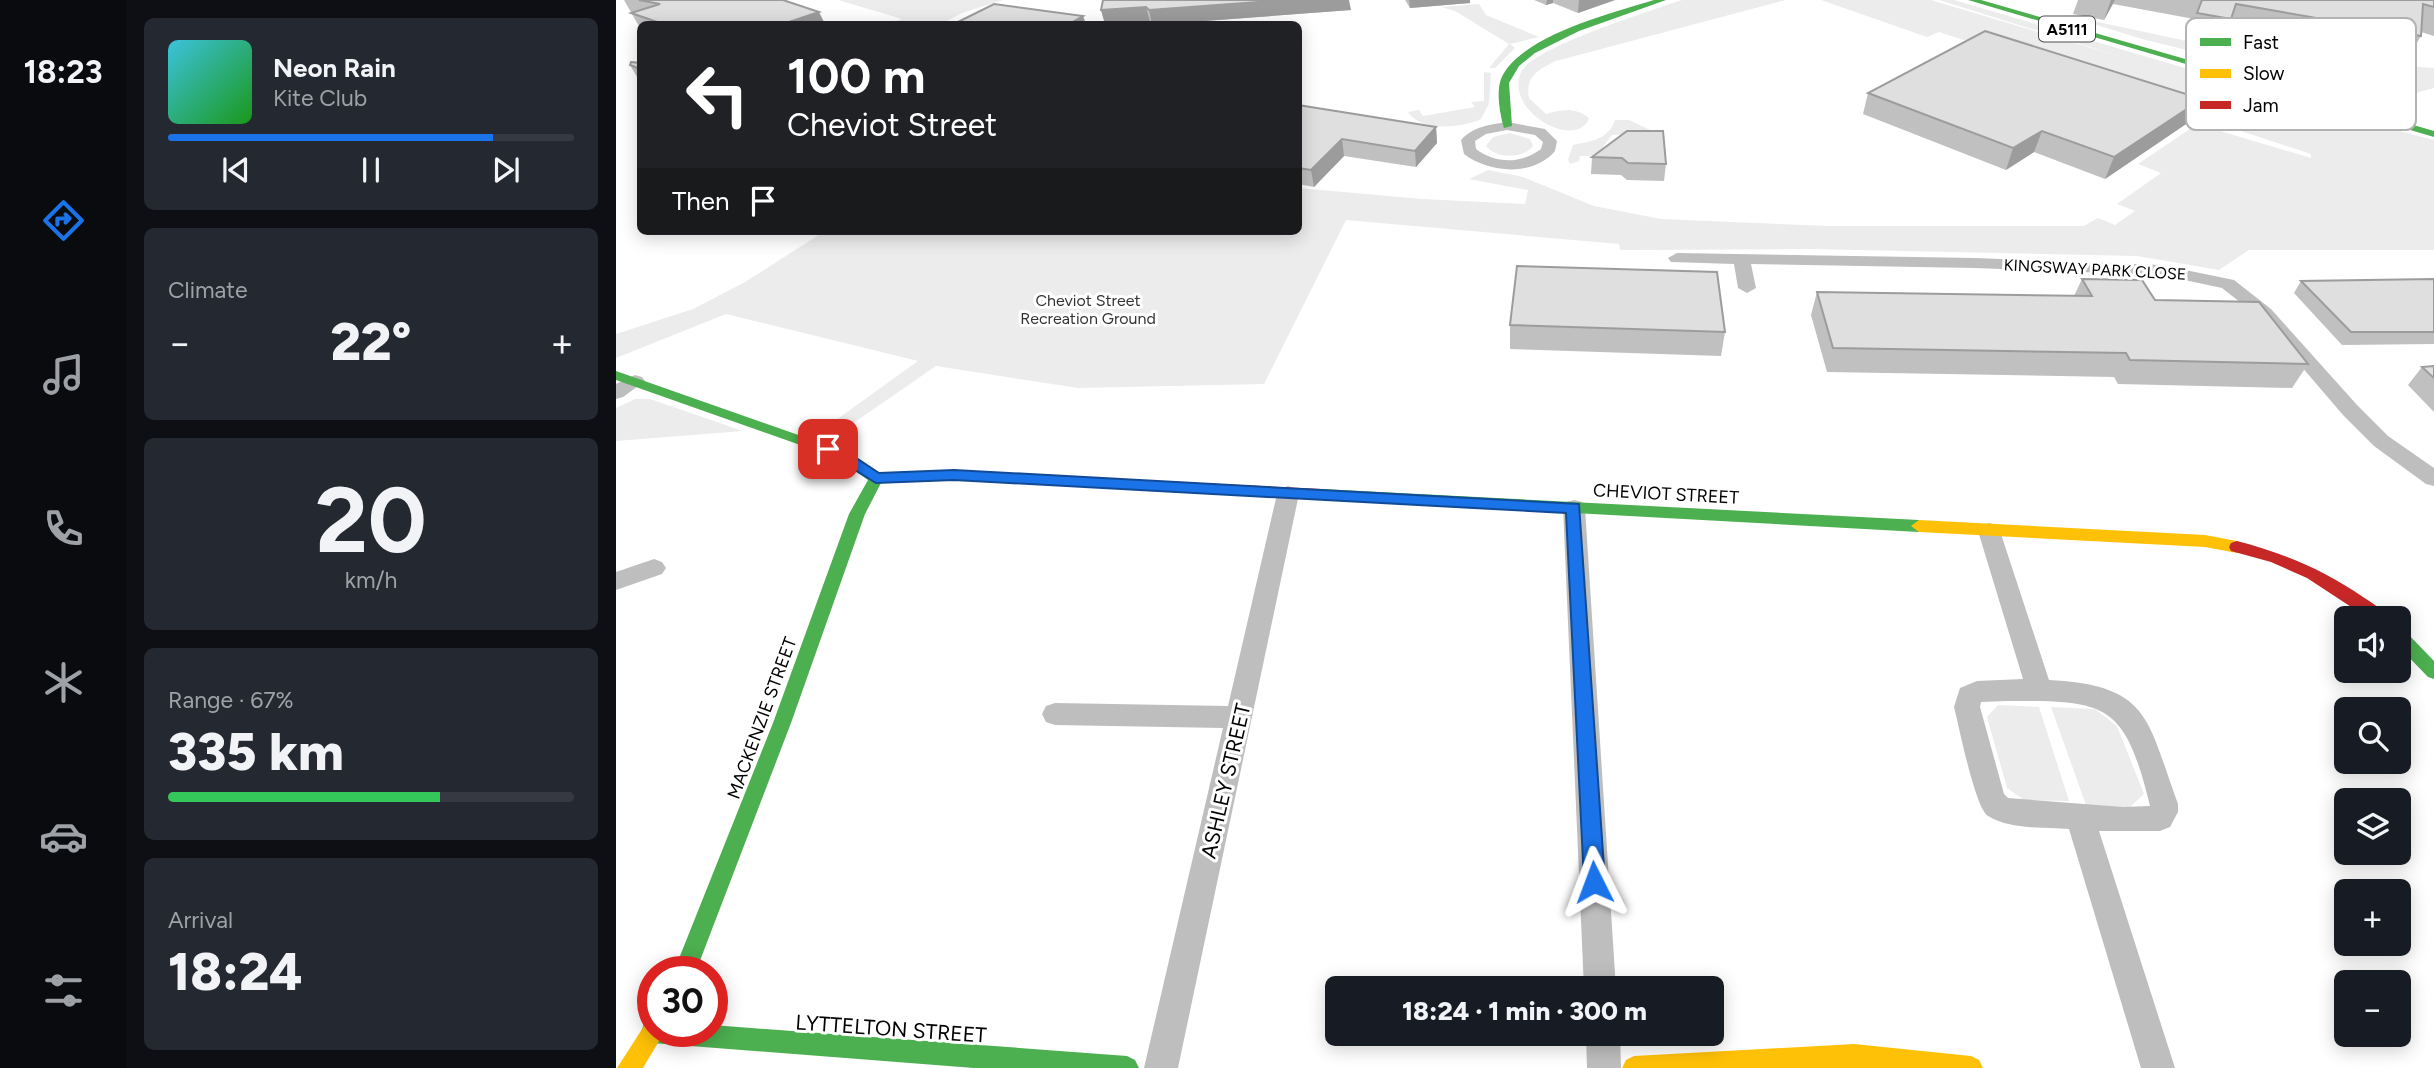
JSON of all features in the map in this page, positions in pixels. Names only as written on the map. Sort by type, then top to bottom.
[{"type":"main road","points":[[1507,126],[1505,81],[1513,65],[1524,54],[1550,41],[1661,0]]},
{"type":"main road","name":"A5111","points":[[1972,0],[2186,63]]},
{"type":"main road","name":"A5111","points":[[2163,56],[2186,61]]},
{"type":"main road","name":"A5111","points":[[2416,129],[2434,134]]},
{"type":"main road","points":[[625,378],[842,455],[876,478]]},
{"type":"main road","name":"CHEVIOT STREET","points":[[876,478],[954,475],[2205,541],[2265,551],[2335,584],[2365,606]]},
{"type":"main road","name":"MACKENZIE STREET","points":[[691,956],[782,723],[857,514],[876,478]]},
{"type":"main road","points":[[2411,648],[2434,672]]},
{"type":"main road","name":"LYTTELTON STREET","points":[[728,1038],[1127,1068]]},
{"type":"main road","points":[[629,1068],[643,1047]]},
{"type":"main road","points":[[1634,1068],[1854,1056],[1971,1068]]},
{"type":"street","points":[[1507,126],[1540,132],[1550,141],[1548,150],[1538,159],[1511,164],[1484,161],[1469,151],[1468,140],[1476,133],[1507,126]]},
{"type":"street","name":"KINGSWAY PARK CLOSE","points":[[1677,258],[1975,263],[2147,270],[2183,273],[2228,284],[2265,313],[2350,410],[2381,441],[2434,479]]},
{"type":"street","points":[[1742,259],[1747,288]]},
{"type":"street","points":[[616,393],[625,378]]},
{"type":"street","name":"ASHLEY STREET","points":[[1161,1068],[1288,494]]},
{"type":"street","points":[[1574,508],[1599,976]]},
{"type":"street","points":[[1989,531],[2039,690]]},
{"type":"street","points":[[616,581],[654,568]]},
{"type":"street","points":[[2039,690],[2095,698],[2120,706],[2137,733],[2164,811],[2160,818],[2147,820],[2080,817],[2012,812],[1998,807],[1992,801],[1967,707],[1969,696],[1988,691],[2039,690]]},
{"type":"street","points":[[1055,714],[1240,718]]},
{"type":"street","points":[[2080,817],[2158,1068]]},
{"type":"street","points":[[1603,1046],[1604,1068]]},
{"type":"green space","points":[[838,0],[1003,0],[962,13],[947,21],[897,21],[902,19]]},
{"type":"green space","points":[[1682,0],[1786,0],[1556,61],[1539,70],[1529,84],[1529,98],[1546,114],[1568,110],[1579,112],[1589,118],[1582,127],[1558,129],[1544,123],[1523,101],[1519,87],[1521,72],[1530,62],[1569,41]]},
{"type":"green space","points":[[1821,0],[1931,0],[2128,59],[1939,0],[1954,0],[2186,68],[2186,113],[1939,32],[1927,37]]},
{"type":"green space","points":[[1479,4],[1486,15],[1539,37],[1510,44],[1515,48],[1495,68],[1489,68],[1509,44],[1455,11],[1441,7]]},
{"type":"green space","points":[[2061,14],[2186,41],[2186,50]]},
{"type":"green space","points":[[2416,67],[2434,68],[2434,88],[2416,93]]},
{"type":"green space","points":[[1484,72],[1491,73],[1489,104],[1481,119],[1463,125],[1442,126],[1422,123],[1408,112],[1419,110],[1423,116],[1475,107],[1471,102],[1484,101]]},
{"type":"green space","points":[[1615,120],[1629,120],[1667,138],[1641,133],[1612,135],[1603,147],[1608,157],[1580,156],[1579,161],[1570,164],[1568,160],[1573,145],[1603,136]]},
{"type":"green space","name":"Cheviot Street Recreation Ground","points":[[2188,130],[2217,130],[2311,158],[2311,154],[2238,130],[2396,130],[2434,140],[2434,250],[2249,250],[2219,270],[2137,256],[1810,249],[1620,250],[1619,244],[1346,220],[1264,384],[1078,388],[936,366],[836,435],[822,430],[918,361],[726,314],[616,358],[616,334],[693,309],[745,282],[819,235],[1302,235],[1302,188],[1422,199],[1525,204],[1528,190],[1469,179],[1488,170],[1523,177],[1594,206],[1661,219],[1828,226],[2084,226],[2098,218],[2115,225],[2135,211],[2117,204],[2161,173],[2138,164]]},
{"type":"green space","points":[[1510,133],[1530,139],[1533,146],[1523,153],[1510,156],[1496,153],[1486,146],[1493,137]]},
{"type":"green space","points":[[635,399],[650,399],[743,431],[616,441],[616,408]]},
{"type":"green space","points":[[1998,705],[2039,707],[2069,801],[2024,800],[2007,788],[1987,717]]},
{"type":"green space","points":[[2051,707],[2095,709],[2117,726],[2144,794],[2129,808],[2086,805]]},
{"type":"building","points":[[639,0],[783,0],[819,12],[792,21],[654,21],[631,13],[660,4]]},
{"type":"building","points":[[1103,0],[1287,0],[1149,10],[1146,7],[1101,10]]},
{"type":"building","points":[[2202,0],[2434,0],[2434,7],[2423,4],[2421,36],[2416,35],[2416,18],[2317,18],[2236,4],[2231,18],[2197,13]]},
{"type":"building","points":[[994,4],[1083,16],[1074,21],[960,21]]},
{"type":"building","points":[[1985,31],[2186,94],[2186,110],[2114,157],[2042,131],[2013,148],[1868,93]]},
{"type":"building","points":[[1302,106],[1436,127],[1415,151],[1342,139],[1311,170],[1302,169]]},
{"type":"building","points":[[1627,131],[1663,131],[1666,164],[1628,163],[1622,158],[1592,157]]},
{"type":"building","points":[[1517,266],[1717,272],[1725,332],[1510,325]]},
{"type":"building","points":[[2082,279],[2142,280],[2155,300],[2259,302],[2308,364],[2130,360],[2126,353],[1833,348],[1817,292],[2092,296]]},
{"type":"building","points":[[2434,279],[2434,332],[2351,332],[2301,281]]},
{"type":"building","points":[[2434,366],[2434,378],[2422,367]]},
{"type":"traffic: fast","points":[[1507,126],[1504,83],[1516,64],[1532,51],[1576,29],[1662,0]]},
{"type":"traffic: fast","points":[[1972,0],[2186,62]]},
{"type":"traffic: fast","points":[[2416,129],[2434,134]]},
{"type":"traffic: fast","points":[[616,375],[842,455],[876,478],[954,475],[1099,483]]},
{"type":"traffic: fast","points":[[691,956],[782,723],[857,514],[876,478]]},
{"type":"traffic: fast","points":[[1322,494],[1919,526]]},
{"type":"traffic: fast","points":[[2411,648],[2434,672]]},
{"type":"traffic: fast","points":[[728,1038],[1127,1068]]},
{"type":"traffic: slow","points":[[1919,526],[2205,541],[2237,547]]},
{"type":"traffic: slow","points":[[629,1068],[643,1047]]},
{"type":"traffic: slow","points":[[1634,1068],[1854,1056],[1971,1068]]},
{"type":"traffic: jam","points":[[1099,483],[1322,494]]},
{"type":"traffic: jam","points":[[2237,547],[2276,558],[2313,574],[2364,606]]},
{"type":"route","points":[[828,449],[842,455],[876,478],[954,475],[1574,508],[1594,882]]}]
